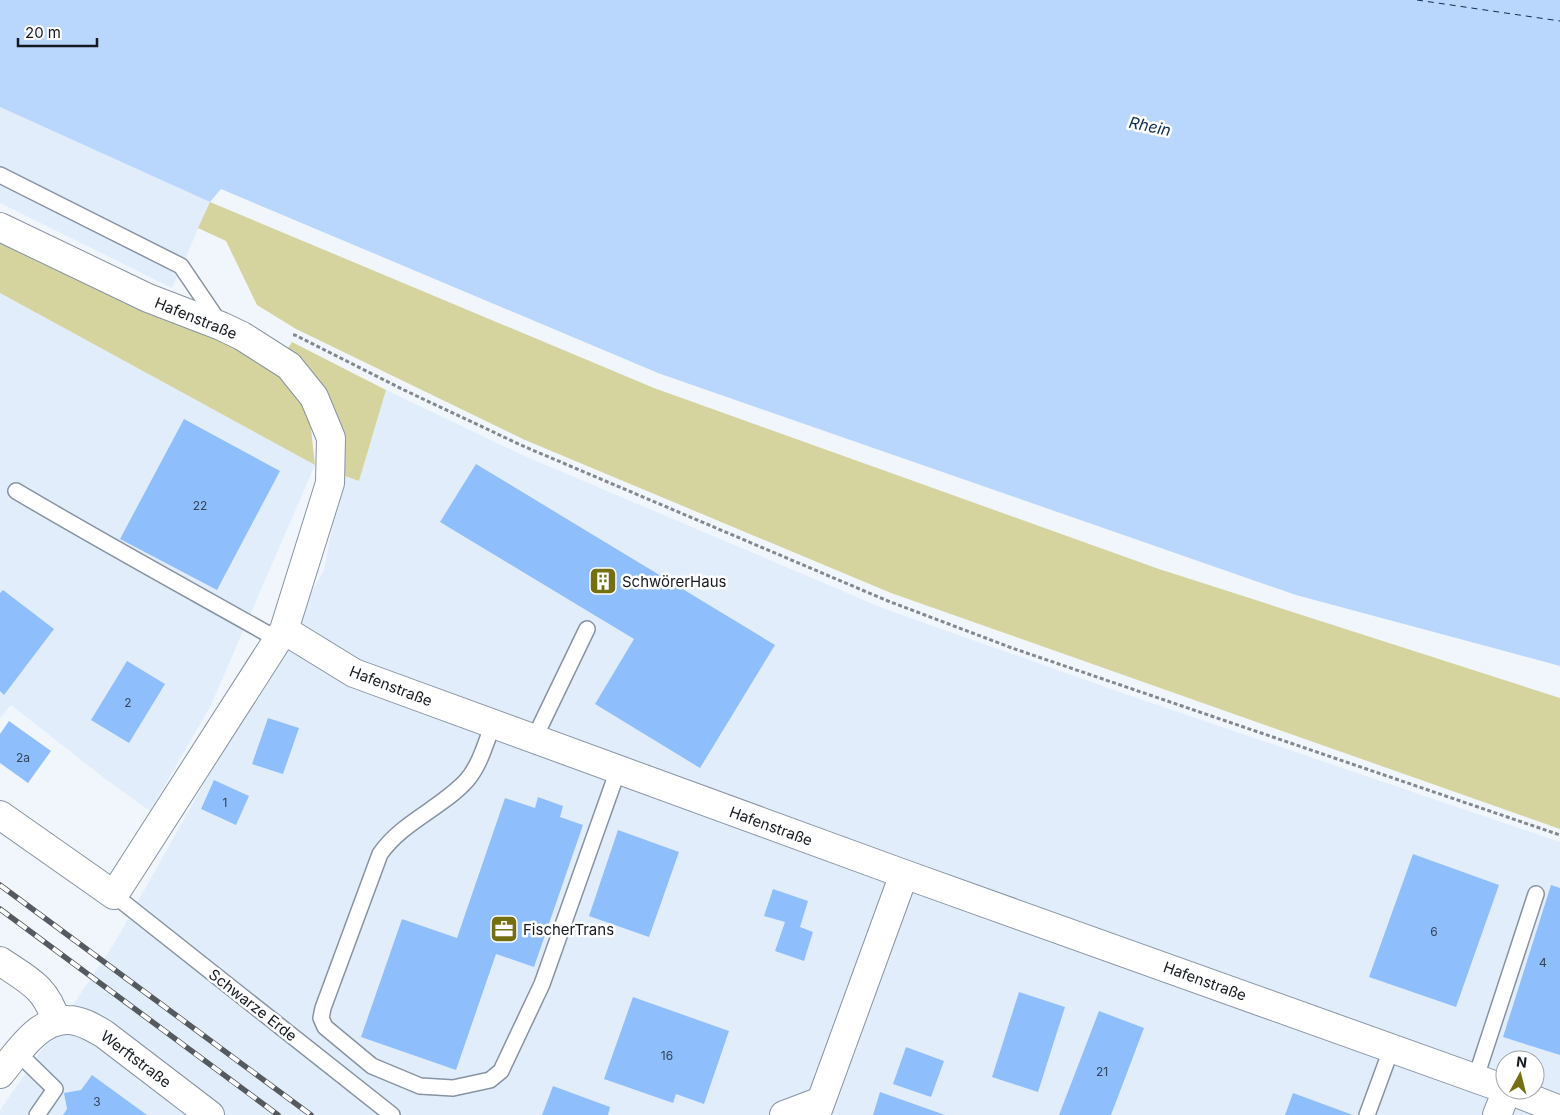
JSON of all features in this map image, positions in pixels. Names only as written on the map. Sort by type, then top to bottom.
[{"type":"street","name":"Hafenstraße","points":[[0,227],[148,298],[242,336],[288,366],[314,397],[331,438],[330,483],[280,635],[354,673],[904,874],[1495,1085]]},
{"type":"street","points":[[114,895],[280,635]]},
{"type":"street","name":"Schwarze Erde","points":[[0,815],[114,895]]},
{"type":"street","points":[[784,1115],[819,1108],[904,874]]},
{"type":"street","points":[[0,961],[42,991],[52,1007],[56,1021],[43,1028],[31,1038],[0,1074]]},
{"type":"street","name":"Werftstraße","points":[[56,1021],[69,1020],[93,1027],[210,1115]]},
{"type":"street","points":[[1498,1115],[1503,1100]]},
{"type":"street","name":"Hafenstraße","points":[[1534,1100],[1560,1110]]},
{"type":"lane","points":[[0,175],[182,266],[221,326]]},
{"type":"lane","points":[[16,491],[90,535],[280,635]]},
{"type":"lane","points":[[534,739],[587,629]]},
{"type":"lane","points":[[493,724],[475,768],[468,779],[454,792],[391,839],[380,854],[322,1013],[321,1018],[325,1027],[372,1066],[420,1086],[453,1088],[490,1080],[501,1071],[542,984],[618,770]]},
{"type":"lane","points":[[1476,1077],[1536,894]]},
{"type":"lane","name":"Schwarze Erde","points":[[114,895],[392,1115]]},
{"type":"lane","points":[[1367,1115],[1392,1048]]},
{"type":"lane","points":[[18,1053],[55,1089],[37,1115]]},
{"type":"path","points":[[286,335],[295,335],[404,390],[523,446],[888,601],[1012,648],[1560,836]]},
{"type":"shaded area","points":[[0,107],[210,202],[172,288],[0,203]]},
{"type":"shaded area","points":[[210,202],[654,388],[1159,569],[1560,698],[1560,829],[891,593],[525,440],[296,329],[257,305],[226,241],[198,228]]},
{"type":"shaded area","points":[[0,242],[148,313],[217,340],[280,371],[300,400],[310,419],[315,465],[0,293]]},
{"type":"shaded area","points":[[0,293],[315,465],[211,705],[150,811],[104,778],[11,705],[0,718]]},
{"type":"shaded area","points":[[292,342],[386,390],[359,481],[342,475],[325,392],[288,348]]},
{"type":"shaded area","points":[[386,390],[520,454],[885,609],[1134,697],[1560,842],[1560,1115],[0,1115],[0,1110],[115,942],[324,570],[342,475],[359,481]]},
{"type":"water","name":"Rhein","points":[[0,0],[1560,0],[1560,666],[1296,595],[658,373],[221,189],[210,202],[0,107]]},
{"type":"building","points":[[184,419],[280,471],[217,590],[120,539]]},
{"type":"building","name":"SchwörerHaus","points":[[476,464],[775,645],[700,768],[595,704],[634,639],[440,522]]},
{"type":"building","points":[[3,590],[54,629],[4,695],[0,691],[0,593]]},
{"type":"building","points":[[127,661],[165,684],[129,743],[91,720]]},
{"type":"building","points":[[268,718],[299,728],[283,774],[252,764]]},
{"type":"building","points":[[9,721],[51,751],[28,783],[0,763],[0,734]]},
{"type":"building","points":[[214,780],[249,796],[236,825],[201,809]]},
{"type":"building","name":"FischerTrans","points":[[538,797],[563,806],[560,817],[583,825],[534,967],[496,954],[456,1070],[361,1037],[402,919],[457,938],[505,798],[535,808]]},
{"type":"building","points":[[618,830],[679,852],[649,937],[589,916]]},
{"type":"building","points":[[1413,854],[1499,885],[1456,1007],[1369,977]]},
{"type":"building","points":[[1551,885],[1560,888],[1560,1055],[1503,1037]]},
{"type":"building","points":[[773,889],[808,901],[800,927],[813,932],[804,961],[775,951],[785,922],[764,916]]},
{"type":"building","points":[[1019,992],[1065,1007],[1038,1092],[992,1077]]},
{"type":"building","points":[[633,997],[729,1031],[704,1104],[676,1094],[673,1103],[604,1079]]},
{"type":"building","points":[[1099,1011],[1144,1028],[1111,1115],[1059,1115]]},
{"type":"building","points":[[906,1047],[944,1061],[931,1097],[893,1084]]},
{"type":"building","points":[[92,1075],[147,1115],[63,1115],[67,1109],[64,1093],[81,1090]]},
{"type":"building","points":[[553,1086],[610,1107],[608,1115],[542,1115]]},
{"type":"building","points":[[880,1092],[945,1115],[873,1115]]},
{"type":"building","points":[[1293,1093],[1353,1115],[1285,1115]]},
{"type":"ferry route","points":[[1417,0],[1560,21]]},
{"type":"railway","points":[[0,885],[311,1115]]},
{"type":"railway","points":[[0,909],[278,1115]]},
{"type":"place","name":"SchwörerHaus","points":[[603,581]]},
{"type":"place","name":"FischerTrans","points":[[504,929]]}]
